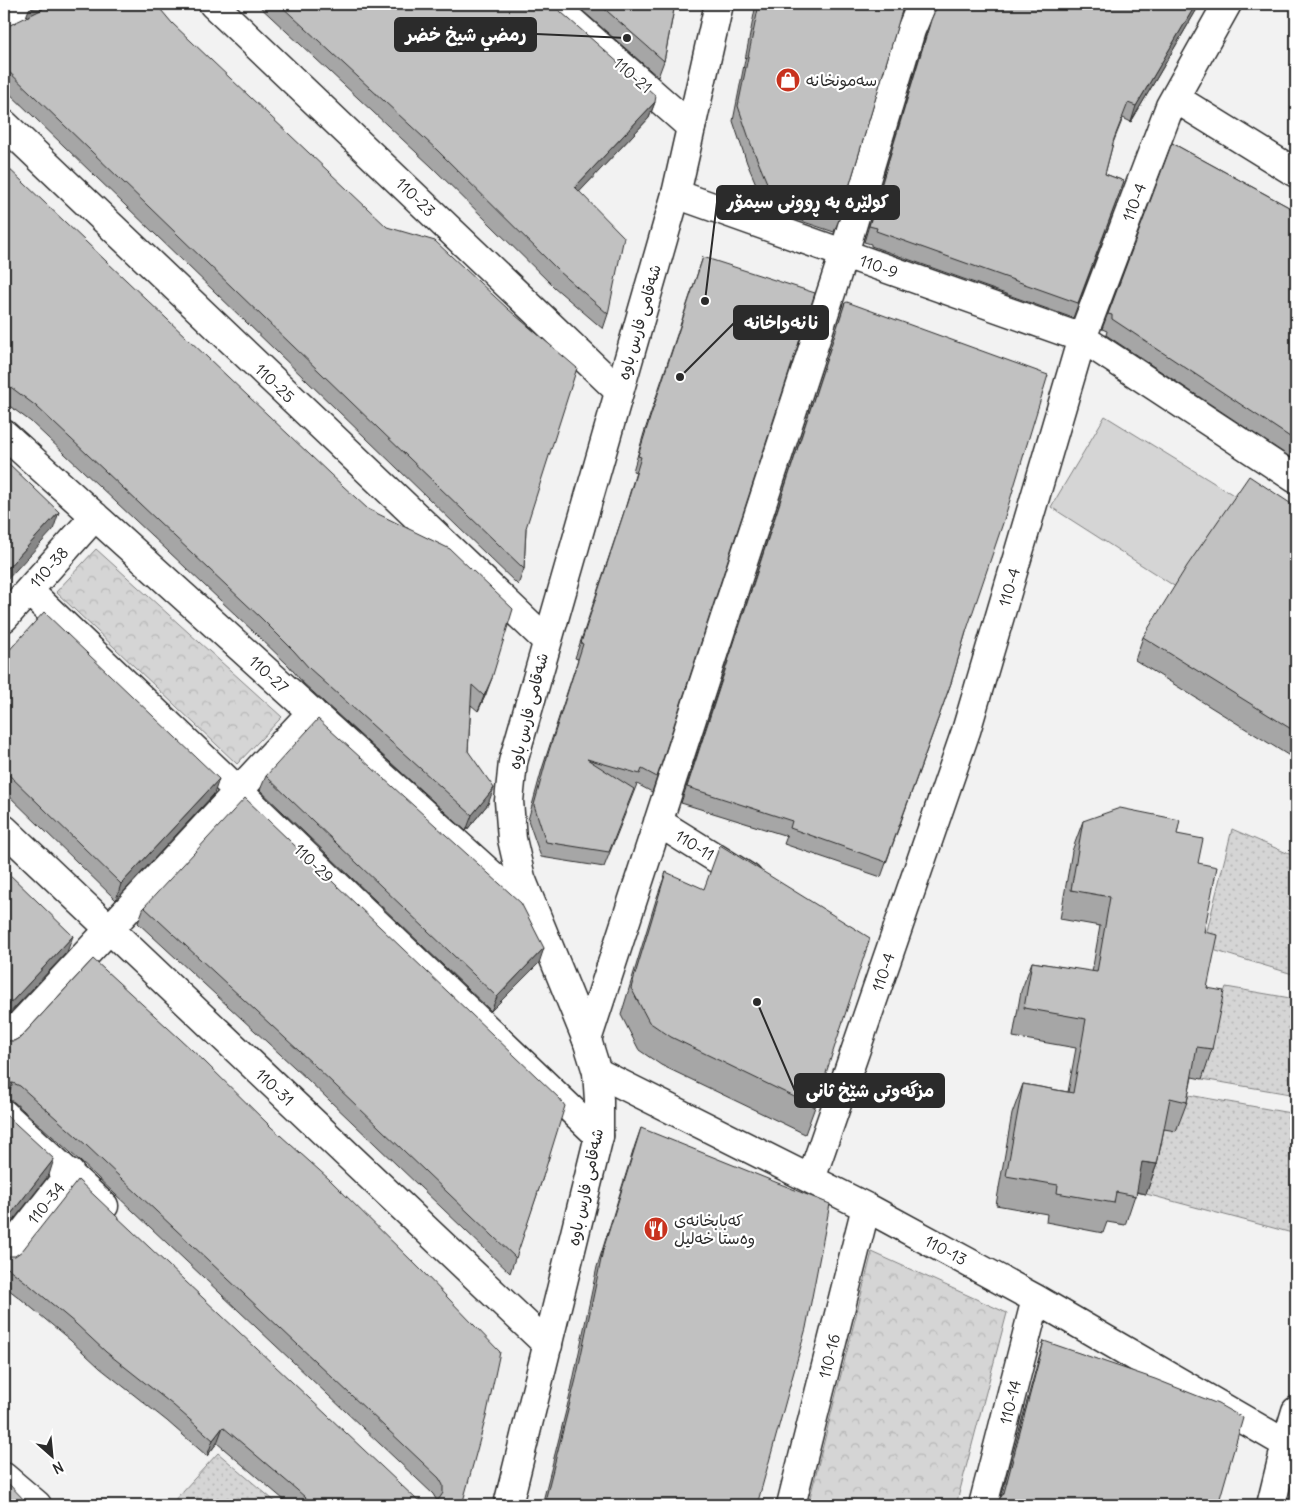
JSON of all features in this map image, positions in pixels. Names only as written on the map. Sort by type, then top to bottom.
[{"type":"street","points":[[4,16],[31,4]]},
{"type":"street","name":"110-23","points":[[213,4],[619,390]]},
{"type":"street","name":"110-21","points":[[552,4],[691,126]]},
{"type":"street","name":"شەقامی فارس باوە","points":[[508,1505],[599,1136],[600,1100],[597,1072],[587,1040],[535,914],[519,868],[512,839],[509,801],[513,762],[546,640],[676,194],[719,4]]},
{"type":"street","points":[[587,1040],[844,253],[905,48],[922,4]]},
{"type":"street","name":"110-4","points":[[811,1180],[974,704],[1082,338],[1170,106],[1228,4]]},
{"type":"street","points":[[1175,98],[1296,173]]},
{"type":"street","name":"110-25","points":[[4,124],[546,640]]},
{"type":"street","name":"110-9","points":[[676,194],[1082,338],[1296,480]]},
{"type":"street","name":"110-27","points":[[4,434],[535,914]]},
{"type":"street","name":"110-38","points":[[4,618],[95,516]]},
{"type":"street","name":"110-29","points":[[29,591],[599,1136]]},
{"type":"street","points":[[4,1042],[312,712]]},
{"type":"street","name":"110-11","points":[[658,822],[768,890]]},
{"type":"street","name":"110-31","points":[[4,829],[548,1345]]},
{"type":"street","points":[[861,947],[886,963]]},
{"type":"street","name":"110-13","points":[[597,1072],[866,1208],[1036,1299],[1286,1444]]},
{"type":"street","points":[[4,1114],[120,1221]]},
{"type":"street","name":"110-34","points":[[4,1257],[70,1173]]},
{"type":"street","name":"110-16","points":[[791,1505],[866,1208]]},
{"type":"street","name":"110-14","points":[[983,1505],[1036,1299]]},
{"type":"street","points":[[1272,1505],[1286,1444],[1296,1411]]},
{"type":"street","points":[[4,1477],[38,1505]]},
{"type":"green space","points":[[1105,416],[1240,499],[1179,589],[1051,507]]},
{"type":"green space","points":[[96,549],[282,717],[237,764],[56,592]]},
{"type":"green space","points":[[1232,829],[1296,857],[1296,975],[1203,947]]},
{"type":"green space","points":[[1226,987],[1296,999],[1296,1095],[1202,1079],[1213,1021]]},
{"type":"green space","points":[[1183,1094],[1296,1114],[1296,1234],[1146,1194],[1159,1128]]},
{"type":"green space","points":[[872,1252],[1007,1313],[956,1505],[808,1505]]},
{"type":"green space","points":[[218,1453],[279,1505],[170,1505]]},
{"type":"building","points":[[41,4],[156,4],[172,23],[387,227],[435,241],[508,309],[577,368],[526,528],[524,569],[4,67],[4,28],[43,9],[29,9]]},
{"type":"building","points":[[279,4],[552,4],[656,96],[655,102],[575,187],[624,237],[608,314],[560,272],[437,150]]},
{"type":"building","points":[[599,4],[675,4],[664,61]]},
{"type":"building","points":[[759,4],[904,4],[840,217],[794,202],[770,190],[752,147],[738,106]]},
{"type":"building","points":[[938,4],[1196,4],[1136,106],[1128,103],[1114,139],[1105,174],[1124,181],[1078,303],[876,231],[877,228],[869,226],[931,20]]},
{"type":"building","points":[[1172,143],[1296,211],[1296,441],[1112,319],[1112,315],[1108,314]]},
{"type":"building","points":[[4,164],[368,509],[450,549],[513,609],[492,678],[484,696],[472,685],[468,751],[494,788],[472,815],[309,668],[261,618],[36,406],[4,382]]},
{"type":"building","points":[[703,257],[815,293],[657,777],[642,769],[640,774],[587,759],[634,789],[609,852],[546,842],[534,805],[583,644],[581,643],[641,457],[638,456]]},
{"type":"building","points":[[847,302],[1048,375],[1003,523],[951,683],[886,862],[790,828],[792,821],[687,787],[845,303]]},
{"type":"building","points":[[4,459],[59,512],[4,572]]},
{"type":"building","points":[[1249,476],[1296,507],[1296,732],[1143,637],[1187,566]]},
{"type":"building","points":[[44,612],[219,779],[121,884],[4,770],[4,656]]},
{"type":"building","points":[[318,719],[521,903],[544,948],[497,997],[266,776]]},
{"type":"building","points":[[245,798],[560,1099],[565,1106],[516,1258],[313,1064],[144,907]]},
{"type":"building","points":[[1120,808],[1180,820],[1177,834],[1203,839],[1198,863],[1217,867],[1204,932],[1218,935],[1207,988],[1224,991],[1212,1049],[1197,1047],[1187,1102],[1170,1098],[1157,1164],[1142,1162],[1136,1196],[1116,1192],[1114,1203],[1057,1193],[1058,1185],[1006,1176],[1023,1084],[1073,1093],[1086,1019],[1024,1008],[1032,962],[1097,972],[1110,897],[1071,890],[1083,821]]},
{"type":"building","points":[[720,845],[870,938],[815,1107],[671,1037],[649,1022],[631,988],[666,872],[704,889]]},
{"type":"building","points":[[4,869],[73,936],[4,1010]]},
{"type":"building","points":[[93,959],[204,1061],[271,1127],[329,1179],[500,1352],[486,1417],[462,1505],[450,1505],[447,1502],[445,1505],[314,1505],[223,1427],[213,1440],[4,1265],[4,1255],[15,1256],[22,1251],[78,1180],[417,1500],[424,1504],[432,1504],[443,1493],[443,1485],[439,1478],[86,1145],[20,1086],[13,1083],[4,1084],[4,1040],[14,1041],[21,1037]]},
{"type":"building","points":[[4,1113],[54,1159],[4,1223]]},
{"type":"building","points":[[641,1128],[830,1204],[806,1328],[757,1505],[544,1505],[576,1379],[603,1250]]},
{"type":"building","points":[[1044,1341],[1155,1379],[1218,1404],[1243,1418],[1218,1505],[997,1505],[1004,1493]]},
{"type":"building","points":[[4,1479],[29,1505],[4,1505]]},
{"type":"place","name":"رمضي شيخ خضر","points":[[627,38]]},
{"type":"place","name":"سەمونخانە","points":[[788,80]]},
{"type":"place","name":"کولێرە بە ڕوونی سیمۆر","points":[[705,301]]},
{"type":"place","name":"نانەواخانە","points":[[680,377]]},
{"type":"place","name":"مزگەوتی شێخ ثانی","points":[[757,1002]]},
{"type":"place","name":"کەبابخانەی وەستا خەلیل","points":[[656,1229]]}]
